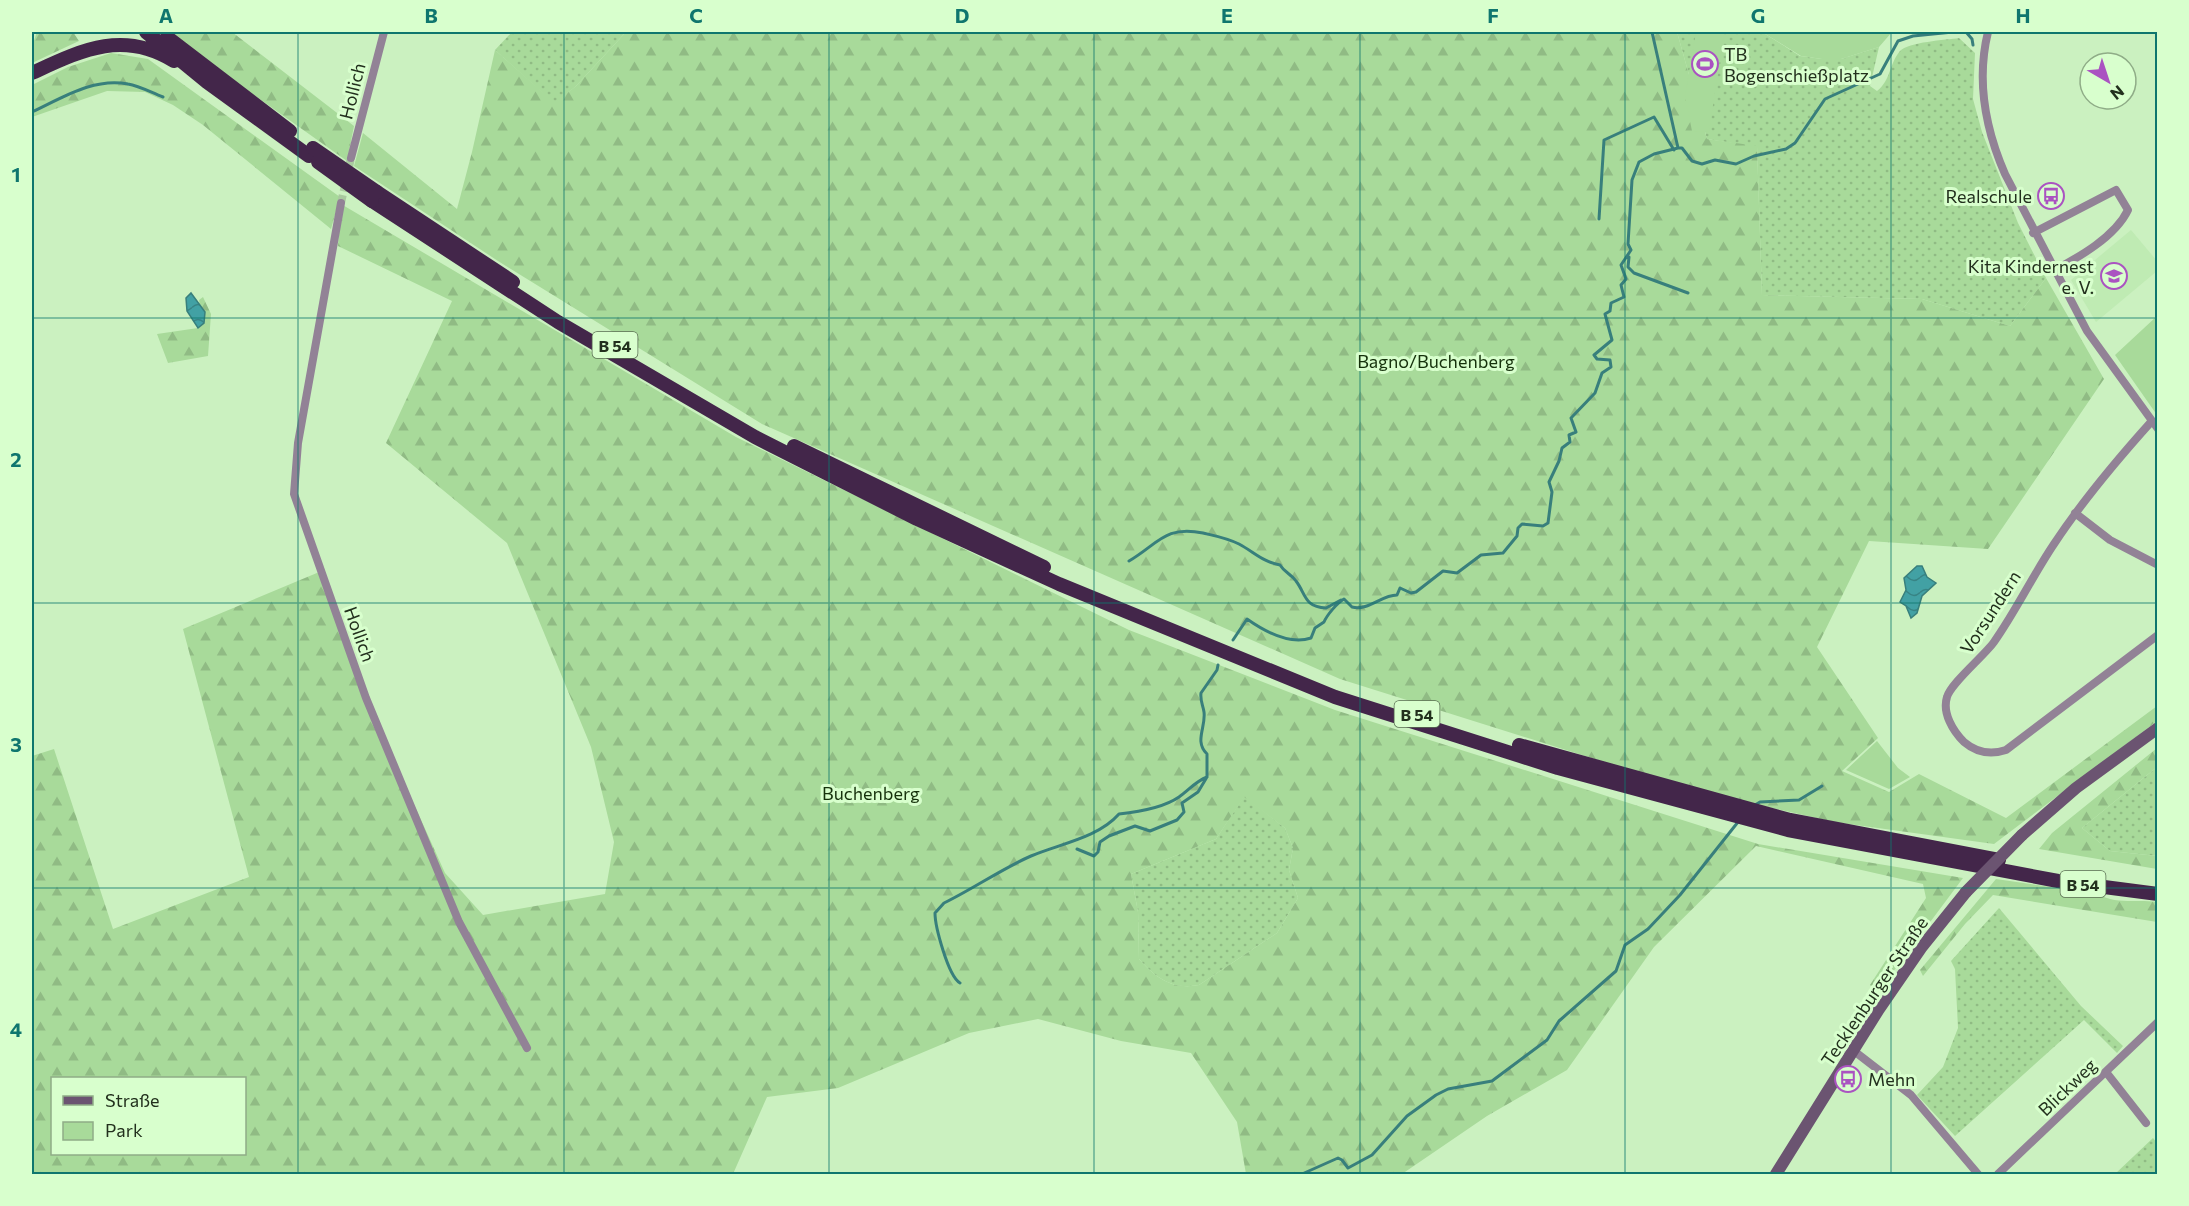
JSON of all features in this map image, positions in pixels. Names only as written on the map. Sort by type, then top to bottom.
[{"type":"highway","name":"B 54","points":[[146,32],[207,82],[558,322],[755,437],[917,519],[1059,584],[1335,697],[1558,768],[1788,830],[2058,881],[2157,894]]},
{"type":"highway","name":"B 54","points":[[160,32],[311,152]]},
{"type":"highway","points":[[32,73],[81,51],[116,44],[130,45],[168,58],[207,82]]},
{"type":"highway","name":"B 54","points":[[375,197],[561,314],[760,430],[1063,576],[1337,690],[1560,758],[1790,820],[2060,872],[2157,885]]},
{"type":"main road","name":"Tecklenburger Straße","points":[[1776,1174],[1921,948],[1966,892],[2022,835],[2076,788],[2157,729]]},
{"type":"street","name":"Hollich","points":[[351,158],[384,32]]},
{"type":"street","points":[[1988,32],[1982,69],[1987,123],[2004,174],[2053,271],[2087,331],[2154,425]]},
{"type":"street","points":[[2033,233],[2116,190],[2128,210],[2123,221],[2109,234],[2053,271]]},
{"type":"street","name":"Hollich","points":[[341,203],[298,443],[294,494],[366,698],[459,922],[527,1048]]},
{"type":"street","name":"Vorsundern","points":[[2154,425],[2091,490],[1995,641],[1972,669],[1952,687],[1946,698],[1947,715],[1958,736],[1970,747],[1995,754],[2007,750],[2157,635]]},
{"type":"street","points":[[2075,513],[2110,540],[2157,565]]},
{"type":"street","name":"Blickweg","points":[[1998,1174],[2157,1022]]},
{"type":"street","points":[[1854,1051],[1911,1095],[1978,1174]]},
{"type":"street","points":[[2106,1072],[2146,1123]]},
{"type":"shaded area","name":"Kita Kindernest e. V.","points":[[2131,230],[2157,261],[2157,271],[2096,322],[2071,280]]},
{"type":"green space","points":[[37,32],[73,32],[79,41],[32,63],[32,46]]},
{"type":"green space","points":[[171,32],[232,32],[354,126],[347,161],[199,56]]},
{"type":"green space","points":[[512,32],[626,32],[576,86],[555,104],[495,50]]},
{"type":"green space","name":"Bagno/Buchenberg","points":[[626,32],[1677,32],[1707,139],[1757,146],[1762,295],[1922,299],[2010,326],[2046,278],[2104,379],[1988,549],[1869,541],[1817,647],[1878,738],[1842,771],[1889,792],[1919,774],[2006,818],[2157,706],[2157,721],[1994,844],[1834,822],[1693,790],[1340,679],[762,424],[498,261],[354,166],[363,133],[457,209],[495,50],[555,103],[576,86]]},
{"type":"green space","points":[[1677,32],[1762,32],[1800,56],[1822,59],[1841,59],[1879,47],[1870,86],[1877,91],[1885,82],[1896,56],[1904,48],[1919,43],[1959,38],[1975,53],[1973,99],[1982,132],[2018,223],[2046,278],[2010,326],[1922,299],[1762,295],[1757,147],[1707,139]]},
{"type":"green space","name":"TB Bogenschießplatz","points":[[1696,32],[1724,32],[1709,132],[1692,131],[1685,96]]},
{"type":"green space","points":[[1762,32],[1892,32],[1879,47],[1841,59],[1822,59],[1801,56]]},
{"type":"green space","points":[[111,53],[148,59],[340,197],[331,229],[203,125],[173,105],[145,92],[107,91],[32,117],[32,85],[68,67]]},
{"type":"green space","name":"Buchenberg","points":[[341,204],[736,437],[1129,630],[1335,710],[1758,844],[1963,878],[1878,992],[1870,985],[1926,898],[1923,884],[1756,846],[1654,947],[1567,1070],[1487,1116],[1402,1174],[1246,1174],[1237,1122],[1191,1053],[1121,1041],[1038,1019],[969,1033],[838,1088],[767,1097],[733,1174],[32,1174],[32,756],[54,749],[113,929],[249,877],[183,629],[324,570],[366,698],[445,873],[483,915],[605,894],[614,842],[591,747],[507,543],[386,443],[452,301],[338,246]],"holes":[[[1244,797],[1285,828],[1293,848],[1289,870],[1298,898],[1277,933],[1199,985],[1181,986],[1165,981],[1139,959],[1138,912],[1131,874],[1216,839]]]},
{"type":"green space","points":[[203,297],[211,314],[208,356],[168,363],[157,334],[198,328],[204,310],[200,307],[199,300]]},
{"type":"green space","points":[[2157,316],[2157,415],[2115,355]]},
{"type":"green space","points":[[1877,741],[1898,768],[1910,777],[1889,789],[1846,770]]},
{"type":"green space","points":[[2157,748],[2157,767],[2082,828],[2110,851],[2157,856],[2157,869],[2039,849],[2052,833]]},
{"type":"green space","points":[[2157,767],[2157,856],[2110,851],[2082,828]]},
{"type":"green space","points":[[1244,796],[1285,828],[1293,848],[1289,870],[1298,898],[1277,933],[1199,985],[1181,986],[1165,981],[1139,959],[1138,912],[1131,874],[1216,839]]},
{"type":"green space","points":[[1996,879],[2098,894],[2119,901],[2157,902],[2157,922],[1993,895],[1965,924],[1923,976],[1920,970]]},
{"type":"green space","points":[[1999,908],[2081,1006],[2123,1046],[2117,1053],[2084,1020],[1955,1136],[1917,1095],[1943,1067],[1958,1028],[1955,969],[1951,961]]},
{"type":"green space","points":[[2153,1138],[2157,1143],[2157,1174],[2115,1174]]},
{"type":"water","points":[[191,293],[205,312],[204,323],[198,328],[187,311],[186,298]]},
{"type":"water","points":[[1917,566],[1922,566],[1927,577],[1936,583],[1922,596],[1917,613],[1911,618],[1906,606],[1900,602],[1906,590],[1904,578]]},
{"type":"waterway","points":[[1652,32],[1678,148]]},
{"type":"waterway","points":[[1233,640],[1247,619],[1278,636],[1295,640],[1311,638],[1315,628],[1324,622],[1332,609],[1344,599],[1352,607],[1358,608],[1397,595],[1400,588],[1411,593],[1416,592],[1443,571],[1457,573],[1481,555],[1503,553],[1517,536],[1518,528],[1522,524],[1543,526],[1548,523],[1552,492],[1549,482],[1559,461],[1562,448],[1570,442],[1569,435],[1576,432],[1571,418],[1595,393],[1602,373],[1611,367],[1610,360],[1597,359],[1594,355],[1612,340],[1605,314],[1610,311],[1611,303],[1624,297],[1621,285],[1626,279],[1621,265],[1631,250],[1628,244],[1632,180],[1639,162],[1654,154],[1682,148],[1692,161],[1702,164],[1715,160],[1736,164],[1754,156],[1786,149],[1795,143],[1825,99],[1880,74],[1898,41],[1913,36],[1953,32]]},
{"type":"waterway","points":[[1966,32],[1972,39],[1973,45]]},
{"type":"waterway","points":[[32,112],[78,90],[103,83],[132,85],[163,97]]},
{"type":"waterway","points":[[1599,219],[1604,140],[1654,117],[1674,150]]},
{"type":"waterway","points":[[1629,257],[1628,267],[1634,273],[1688,293]]},
{"type":"waterway","points":[[1129,561],[1171,534],[1190,531],[1203,533],[1235,542],[1264,559],[1280,565],[1294,579],[1306,599],[1313,605],[1326,608],[1341,600]]},
{"type":"waterway","points":[[960,983],[955,979],[947,961],[935,913],[944,903],[1020,861],[1089,835],[1119,814],[1142,811],[1166,804],[1207,777],[1207,754],[1201,744],[1204,718],[1201,693],[1218,665]]},
{"type":"waterway","points":[[1077,849],[1094,856],[1098,852],[1100,842],[1109,836],[1135,826],[1150,831],[1177,820],[1184,812],[1182,803],[1198,792],[1207,777]]},
{"type":"waterway","points":[[1755,805],[1760,802],[1799,800],[1822,786]]},
{"type":"waterway","points":[[1302,1174],[1338,1158],[1348,1168],[1372,1155],[1407,1116],[1436,1095],[1448,1089],[1492,1081],[1547,1040],[1559,1021],[1616,971],[1625,945],[1648,929],[1680,895],[1738,822]]},
{"type":"tunnel","points":[[341,203],[351,158]]},
{"type":"place","name":"TB Bogenschießplatz","points":[[1705,64]]},
{"type":"place","name":"Realschule","points":[[2051,196]]},
{"type":"place","name":"Kita Kindernest e. V.","points":[[2114,276]]},
{"type":"place","name":"Mehn","points":[[1848,1079]]}]
